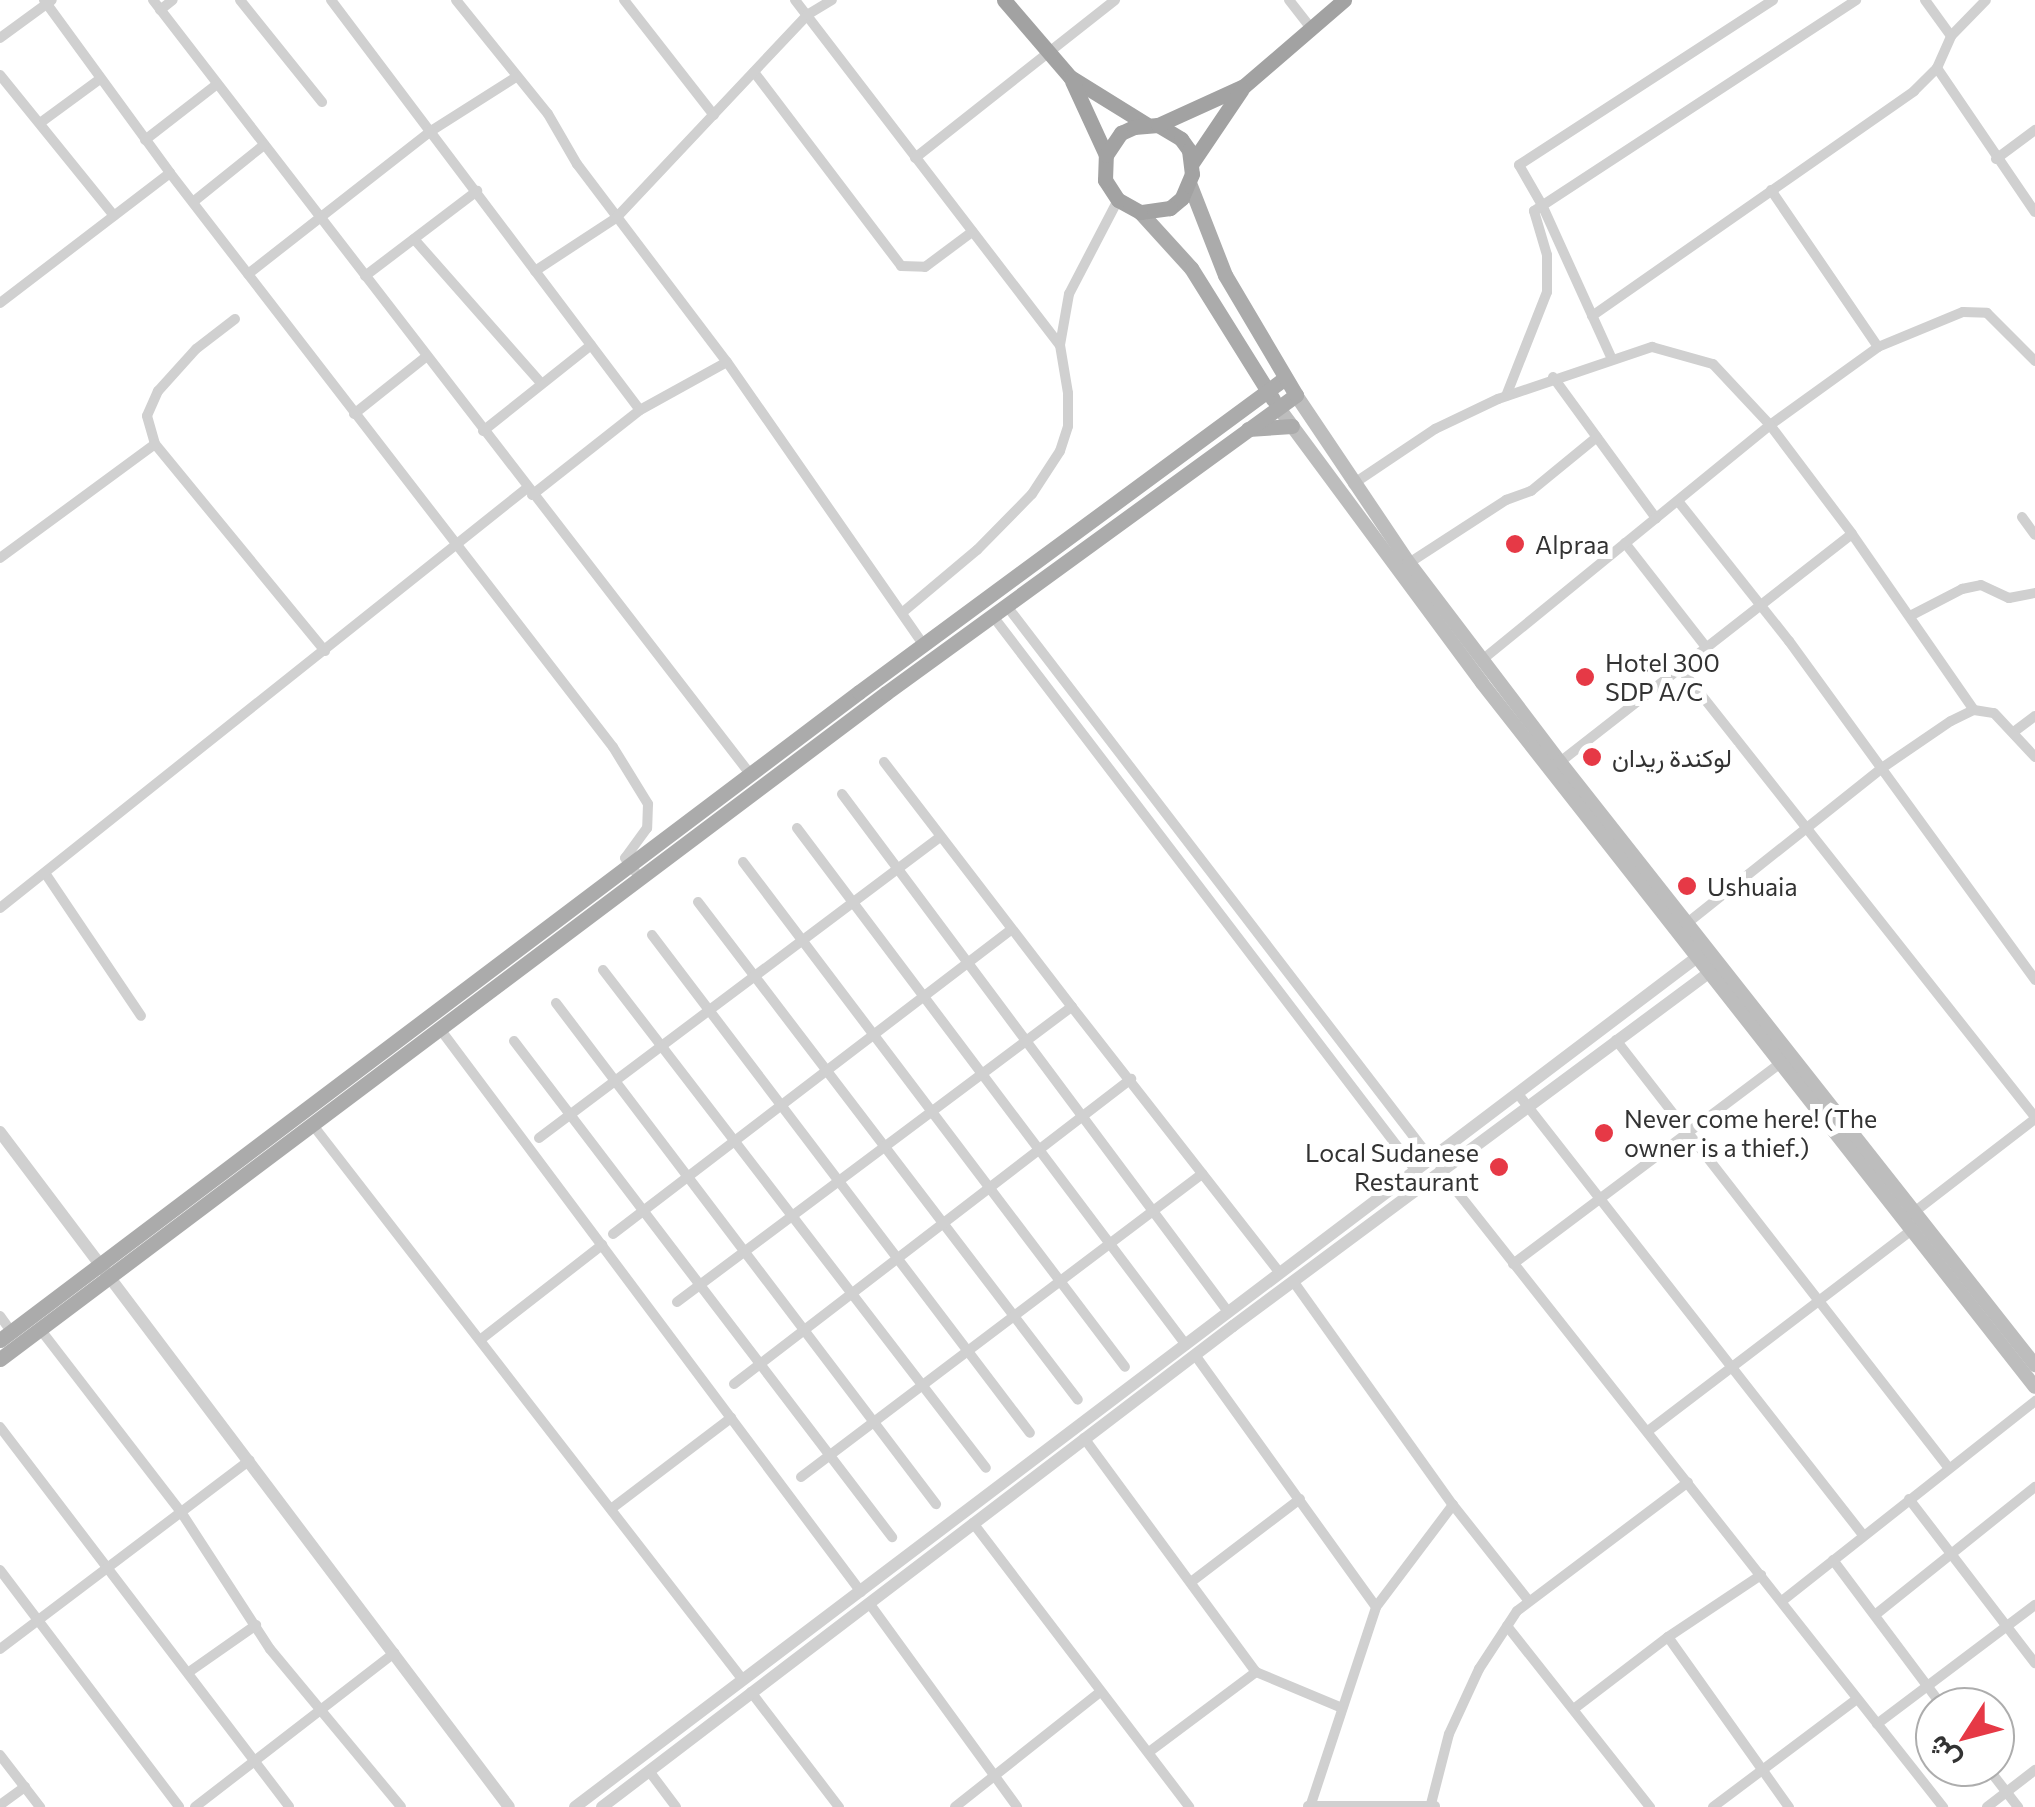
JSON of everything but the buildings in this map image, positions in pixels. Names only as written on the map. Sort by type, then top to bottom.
[{"type":"highway","points":[[1004,0],[1070,77],[1106,156],[1106,180],[1118,200],[1140,212],[1170,208],[1190,185],[1192,163],[1244,86],[1344,0]]},
{"type":"highway","points":[[1070,77],[1181,138],[1192,163]]},
{"type":"highway","points":[[1106,156],[1122,133],[1152,125],[1244,86]]},
{"type":"main road","points":[[1190,185],[1225,274],[1353,484],[1482,660],[1686,924],[1702,954]]},
{"type":"main road","points":[[1140,212],[1191,268],[1278,407],[1472,670],[1714,969],[2035,1388]]},
{"type":"main road","points":[[1238,425],[1256,374]]},
{"type":"main road","points":[[0,1359],[105,1271],[636,873],[999,610],[1238,425],[1268,391],[1286,378]]},
{"type":"main road","points":[[6,1336],[105,1271],[440,1029],[636,873],[750,775],[924,644],[1238,425],[1296,395]]},
{"type":"main road","points":[[1238,425],[1292,426]]},
{"type":"main road","points":[[1714,969],[1781,1063],[2035,1365]]},
{"type":"street","points":[[173,0],[157,5],[750,775]]},
{"type":"street","points":[[240,0],[322,102]]},
{"type":"street","points":[[331,0],[640,410]]},
{"type":"street","points":[[456,0],[548,114],[616,218],[727,362],[924,644]]},
{"type":"street","points":[[624,0],[714,115]]},
{"type":"street","points":[[795,0],[1060,345]]},
{"type":"street","points":[[535,271],[616,218],[806,15],[832,0]]},
{"type":"street","points":[[916,158],[1115,0]]},
{"type":"street","points":[[1289,0],[1311,28]]},
{"type":"street","points":[[1611,357],[1542,205],[1519,165],[1773,0]]},
{"type":"street","points":[[1506,396],[1547,292],[1547,256],[1534,212],[1856,0]]},
{"type":"street","points":[[1925,0],[1951,36]]},
{"type":"street","points":[[1592,316],[1914,91],[1937,68],[1951,36],[1986,0]]},
{"type":"street","points":[[0,38],[48,1],[170,173],[614,748],[648,804],[647,828],[626,853],[636,873]]},
{"type":"street","points":[[1937,68],[2035,212]]},
{"type":"street","points":[[754,72],[900,266],[925,267],[972,232]]},
{"type":"street","points":[[0,75],[114,216]]},
{"type":"street","points":[[248,274],[431,131],[516,77]]},
{"type":"street","points":[[40,124],[100,79]]},
{"type":"street","points":[[145,140],[216,85]]},
{"type":"street","points":[[1996,159],[2035,130]]},
{"type":"street","points":[[194,202],[264,145]]},
{"type":"street","points":[[0,304],[170,173]]},
{"type":"street","points":[[1771,190],[1878,346]]},
{"type":"street","points":[[366,276],[476,191]]},
{"type":"street","points":[[903,612],[978,550],[1051,469],[1068,426],[1060,345],[1069,294],[1118,200]]},
{"type":"street","points":[[414,238],[542,384]]},
{"type":"street","points":[[1482,660],[1770,425],[1878,346],[1976,310],[2004,326],[2035,361]]},
{"type":"street","points":[[235,319],[196,349],[158,391],[147,416],[155,444],[326,651]]},
{"type":"street","points":[[483,431],[591,345]]},
{"type":"street","points":[[1353,484],[1435,428],[1553,378],[1652,346],[1695,356],[1713,364],[1732,381],[1770,425],[1852,534],[1974,710]]},
{"type":"street","points":[[354,414],[426,356]]},
{"type":"street","points":[[0,908],[459,544],[640,410],[727,362]]},
{"type":"street","points":[[1553,378],[1656,518]]},
{"type":"street","points":[[1409,563],[1506,500],[1531,491],[1597,436]]},
{"type":"street","points":[[0,558],[155,444]]},
{"type":"street","points":[[1678,500],[1761,605],[2035,980]]},
{"type":"street","points":[[2022,517],[2035,535]]},
{"type":"street","points":[[1560,762],[1852,534]]},
{"type":"street","points":[[1624,543],[1706,647]]},
{"type":"street","points":[[1910,616],[1962,589],[1982,584],[2009,598],[2035,593]]},
{"type":"street","points":[[999,610],[1943,1807]]},
{"type":"street","points":[[999,610],[1282,996],[1416,1170]]},
{"type":"street","points":[[1648,1432],[1731,1365],[1821,1302],[1910,1220],[2035,1118],[1680,668]]},
{"type":"street","points":[[1686,924],[1882,768],[1974,710],[1994,713],[2015,731],[2035,757]]},
{"type":"street","points":[[2015,731],[2035,716]]},
{"type":"street","points":[[884,762],[1010,932],[1131,1079],[1280,1273]]},
{"type":"street","points":[[842,794],[1022,1042],[1228,1314]]},
{"type":"street","points":[[797,828],[850,904],[1190,1350],[1376,1607]]},
{"type":"street","points":[[540,1138],[940,836]]},
{"type":"street","points":[[743,862],[1126,1367]]},
{"type":"street","points":[[45,873],[141,1016]]},
{"type":"street","points":[[698,902],[1078,1400]]},
{"type":"street","points":[[613,1234],[1010,932]]},
{"type":"street","points":[[652,935],[1030,1433]]},
{"type":"street","points":[[575,1807],[747,1686],[1190,1350],[1293,1281],[1518,1094],[1702,954]]},
{"type":"street","points":[[865,1598],[972,1523],[1026,1474],[1084,1438],[1228,1314],[1416,1170],[1436,1164],[1527,1106],[1714,969]]},
{"type":"street","points":[[603,970],[986,1468]]},
{"type":"street","points":[[1282,996],[1297,984]]},
{"type":"street","points":[[556,1003],[936,1504]]},
{"type":"street","points":[[677,1302],[1072,1006]]},
{"type":"street","points":[[440,1029],[1017,1807]]},
{"type":"street","points":[[1616,1040],[1948,1467]]},
{"type":"street","points":[[514,1042],[892,1537]]},
{"type":"street","points":[[1514,1264],[1781,1063]]},
{"type":"street","points":[[734,1384],[1131,1079]]},
{"type":"street","points":[[1518,1094],[1863,1535]]},
{"type":"street","points":[[312,1124],[840,1807]]},
{"type":"street","points":[[0,1132],[510,1807]]},
{"type":"street","points":[[802,1477],[1202,1174]]},
{"type":"street","points":[[480,1340],[602,1245]]},
{"type":"street","points":[[1293,1281],[1453,1505],[1528,1600]]},
{"type":"street","points":[[0,1316],[6,1336]]},
{"type":"street","points":[[40,1329],[181,1512],[270,1649],[324,1709],[401,1807]]},
{"type":"street","points":[[1782,1601],[2035,1401]]},
{"type":"street","points":[[611,1509],[731,1418]]},
{"type":"street","points":[[0,1427],[289,1807]]},
{"type":"street","points":[[1084,1438],[1256,1672],[1342,1708]]},
{"type":"street","points":[[0,1650],[106,1565],[250,1460]]},
{"type":"street","points":[[1453,1505],[1376,1607],[1309,1805],[1434,1806],[1449,1734],[1479,1669],[1506,1626],[1528,1600],[1688,1482]]},
{"type":"street","points":[[1875,1615],[1950,1552],[2034,1490]]},
{"type":"street","points":[[1191,1582],[1300,1499]]},
{"type":"street","points":[[1908,1499],[2035,1663]]},
{"type":"street","points":[[972,1523],[1189,1807]]},
{"type":"street","points":[[1833,1560],[1928,1686]]},
{"type":"street","points":[[0,1570],[179,1807]]},
{"type":"street","points":[[1575,1708],[1668,1637],[1761,1575]]},
{"type":"street","points":[[1877,1724],[2035,1605]]},
{"type":"street","points":[[189,1672],[256,1625]]},
{"type":"street","points":[[1506,1626],[1650,1807]]},
{"type":"street","points":[[1668,1637],[1789,1807]]},
{"type":"street","points":[[194,1807],[394,1652]]},
{"type":"street","points":[[1149,1752],[1256,1672]]},
{"type":"street","points":[[602,1807],[747,1686]]},
{"type":"street","points":[[955,1807],[1100,1692]]},
{"type":"street","points":[[1713,1807],[1857,1699]]},
{"type":"street","points":[[0,1755],[40,1807]]},
{"type":"street","points":[[1987,1807],[2035,1770]]},
{"type":"street","points":[[649,1771],[676,1807]]},
{"type":"street","points":[[0,1805],[25,1787]]},
{"type":"street","points":[[2002,1787],[2018,1807]]},
{"type":"place","name":"Alpraa","points":[[1515,544]]},
{"type":"place","name":"Hotel 300 SDP A/C","points":[[1585,677]]},
{"type":"place","name":"لوكندة ريدان","points":[[1592,757]]},
{"type":"place","name":"Ushuaia","points":[[1687,886]]},
{"type":"place","name":"Never come here! (The owner is a thief.)","points":[[1604,1133]]},
{"type":"place","name":"Local Sudanese Restaurant","points":[[1499,1167]]}]
